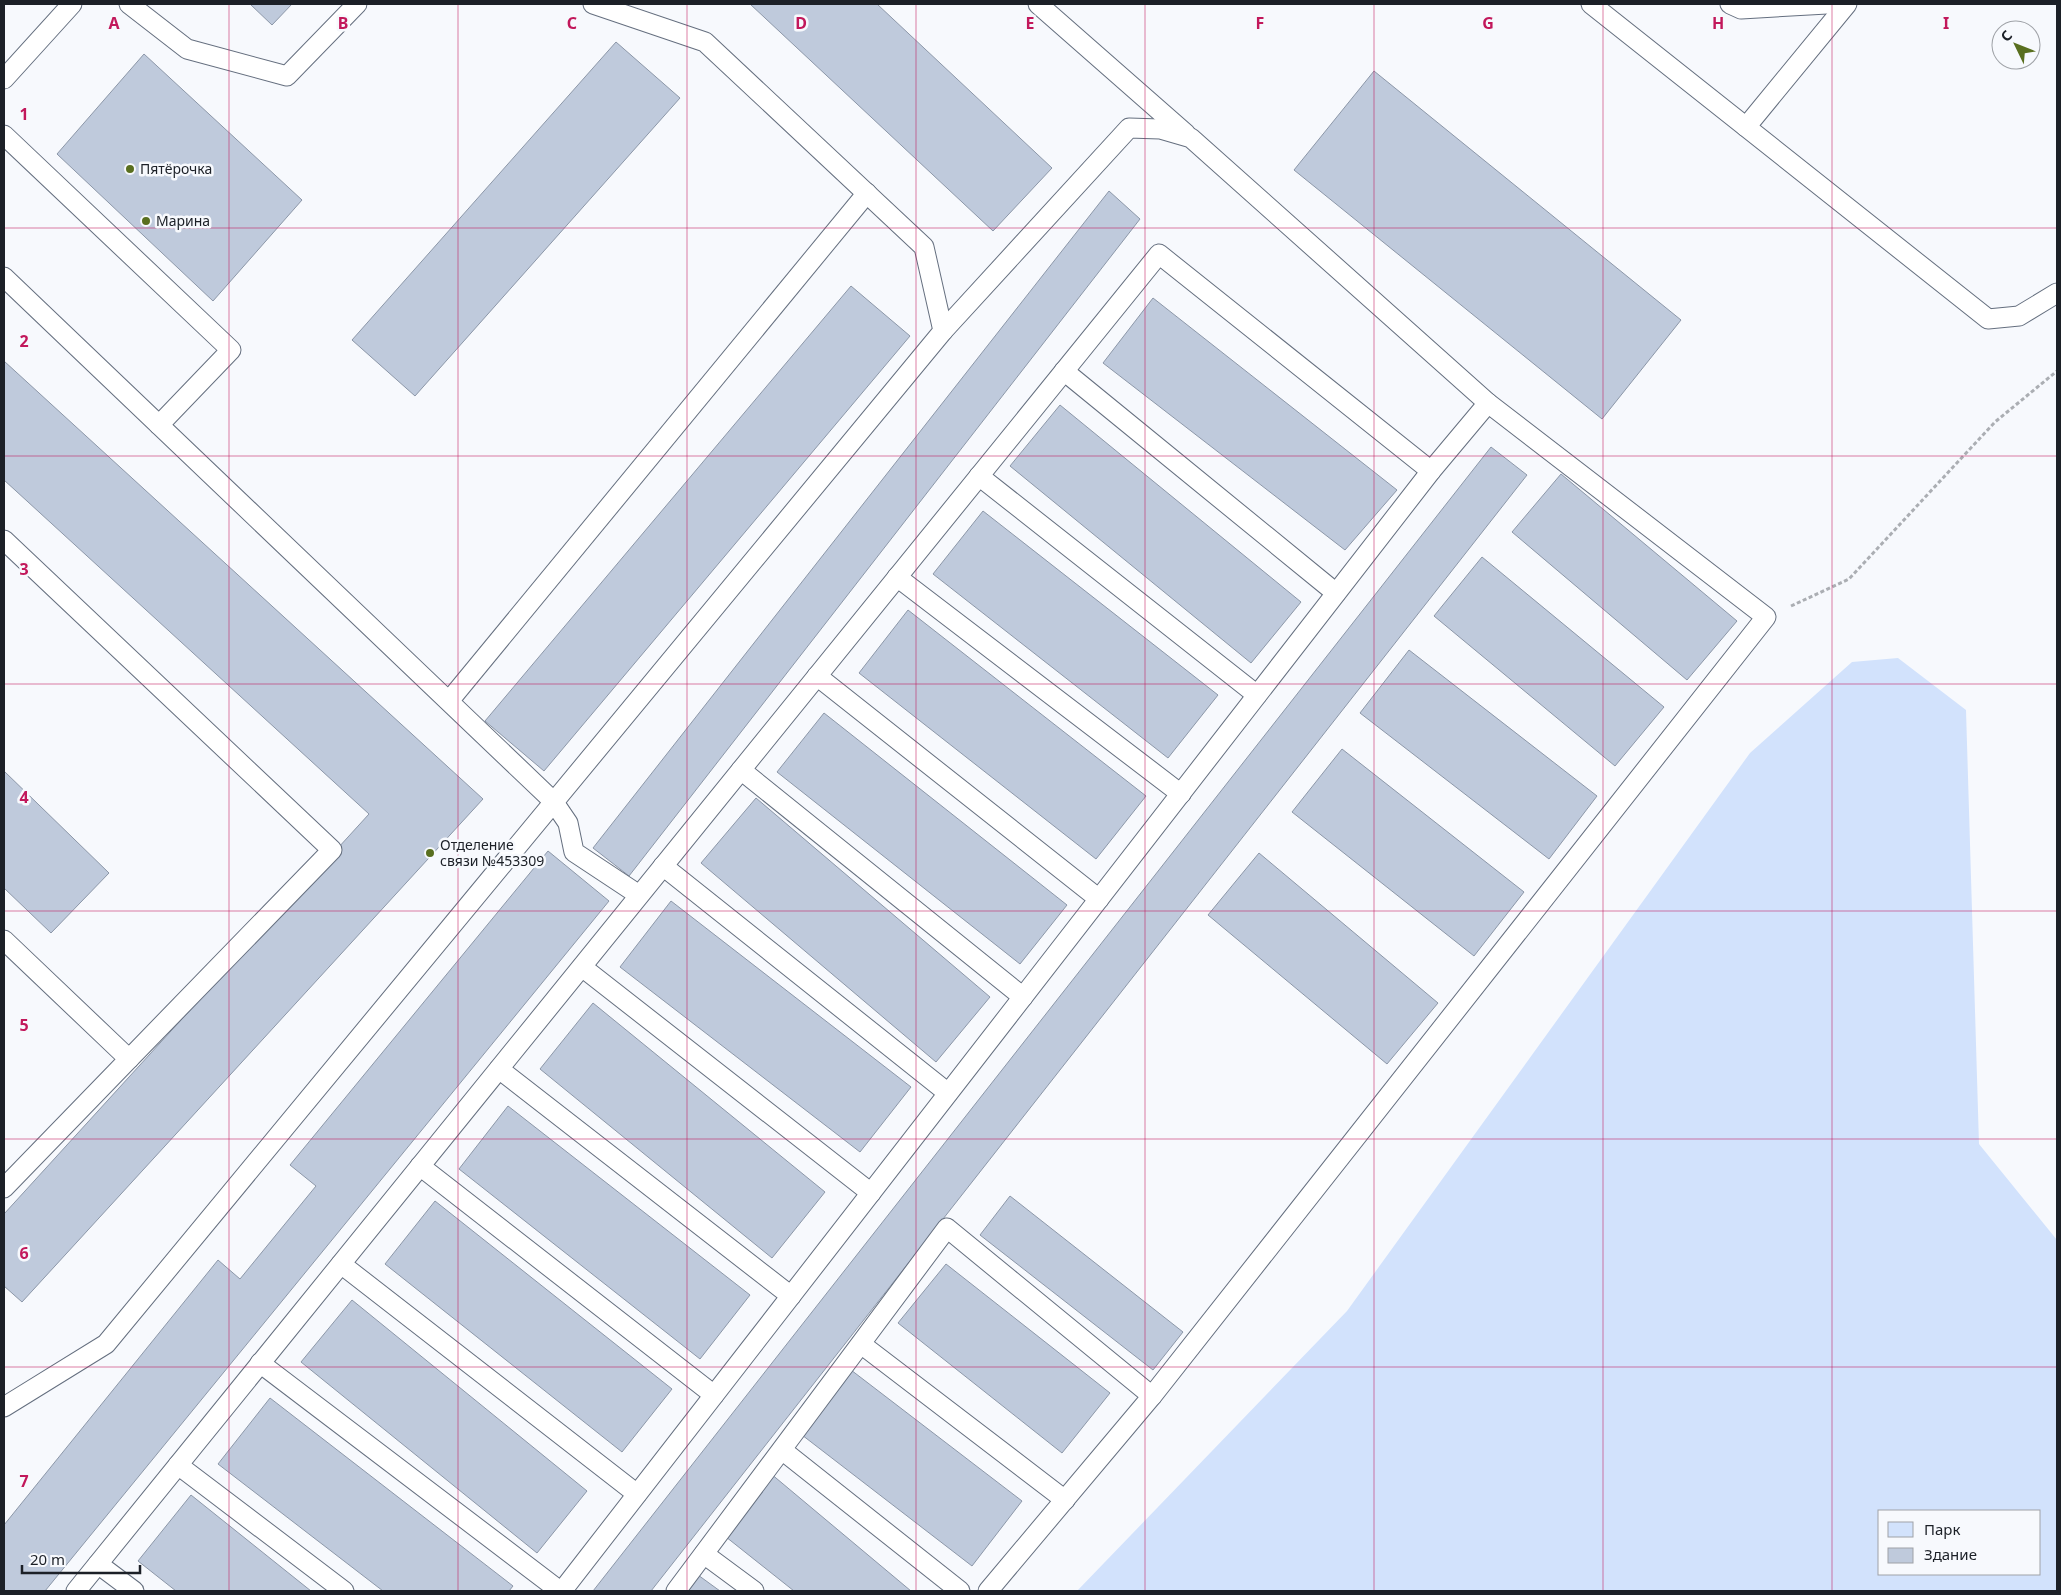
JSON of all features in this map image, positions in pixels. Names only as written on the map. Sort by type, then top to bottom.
[{"type":"lane","points":[[4,79],[72,4]]},
{"type":"lane","points":[[129,4],[187,49],[288,76],[359,5]]},
{"type":"lane","points":[[593,4],[705,42],[924,246],[943,331]]},
{"type":"lane","points":[[988,1591],[1152,1396],[1766,618],[1488,403],[1038,4]]},
{"type":"lane","points":[[1591,4],[1988,319],[2019,316],[2057,293]]},
{"type":"lane","points":[[1730,4],[1741,9],[1827,4]]},
{"type":"lane","points":[[1746,127],[1847,4]]},
{"type":"lane","points":[[4,1408],[106,1344],[943,331],[1129,128],[1160,129],[1191,138]]},
{"type":"lane","points":[[4,135],[231,350],[159,425]]},
{"type":"lane","points":[[448,701],[867,193]]},
{"type":"lane","points":[[76,1591],[1159,254],[1431,471]]},
{"type":"lane","points":[[4,277],[553,801],[568,823],[574,852],[639,895]]},
{"type":"lane","points":[[1064,371],[1336,593]]},
{"type":"lane","points":[[260,1363],[561,1591],[1431,471],[1488,403]]},
{"type":"lane","points":[[979,476],[1257,695]]},
{"type":"lane","points":[[4,540],[332,850],[4,1188]]},
{"type":"lane","points":[[897,577],[1181,794]]},
{"type":"lane","points":[[817,676],[1099,899]]},
{"type":"lane","points":[[741,770],[1023,998]]},
{"type":"lane","points":[[663,866],[948,1094]]},
{"type":"lane","points":[[4,940],[129,1059]]},
{"type":"lane","points":[[582,966],[871,1193]]},
{"type":"lane","points":[[499,1069],[791,1296]]},
{"type":"lane","points":[[420,1166],[714,1395]]},
{"type":"lane","points":[[676,1591],[947,1228],[1152,1396]]},
{"type":"lane","points":[[341,1264],[637,1494]]},
{"type":"lane","points":[[861,1344],[1065,1500]]},
{"type":"lane","points":[[782,1450],[960,1591]]},
{"type":"lane","points":[[178,1465],[344,1591]]},
{"type":"lane","points":[[704,1554],[754,1591]]},
{"type":"lane","points":[[98,1564],[134,1591]]},
{"type":"path","points":[[1766,618],[1849,579],[1995,422],[2057,371]]},
{"type":"green space","points":[[1898,658],[1966,710],[1979,1144],[2057,1240],[2057,1591],[1077,1591],[1347,1311],[1750,753],[1852,662]]},
{"type":"building","points":[[250,4],[292,4],[272,25]]},
{"type":"building","points":[[750,4],[877,4],[1052,168],[993,231]]},
{"type":"building","points":[[616,42],[680,98],[415,396],[352,340]]},
{"type":"building","points":[[144,54],[302,200],[213,301],[57,154]]},
{"type":"building","points":[[1374,71],[1681,320],[1602,419],[1294,170]]},
{"type":"building","points":[[1109,191],[1140,219],[629,876],[593,848]]},
{"type":"building","points":[[851,286],[910,336],[544,771],[485,721]]},
{"type":"building","points":[[1153,298],[1397,490],[1345,550],[1103,363]]},
{"type":"building","points":[[4,361],[483,799],[22,1302],[4,1286],[4,1214],[369,814],[4,480]]},
{"type":"building","points":[[1060,405],[1301,602],[1251,663],[1010,466]]},
{"type":"building","points":[[1491,447],[1527,475],[651,1591],[593,1591]]},
{"type":"building","points":[[1561,474],[1737,621],[1687,680],[1512,532]]},
{"type":"building","points":[[983,511],[1218,695],[1168,758],[933,574]]},
{"type":"building","points":[[1482,557],[1664,707],[1615,766],[1434,616]]},
{"type":"building","points":[[908,610],[1146,796],[1096,859],[859,673]]},
{"type":"building","points":[[1409,650],[1597,796],[1549,859],[1360,713]]},
{"type":"building","points":[[824,713],[1067,905],[1020,964],[777,772]]},
{"type":"building","points":[[1342,749],[1524,892],[1474,956],[1292,812]]},
{"type":"building","points":[[4,771],[109,873],[51,933],[4,888]]},
{"type":"building","points":[[756,798],[990,997],[936,1062],[701,863]]},
{"type":"building","points":[[548,851],[609,901],[45,1591],[4,1591],[4,1525],[218,1260],[240,1279],[316,1186],[290,1165]]},
{"type":"building","points":[[1259,853],[1438,1003],[1387,1064],[1208,915]]},
{"type":"building","points":[[671,901],[911,1087],[860,1152],[620,967]]},
{"type":"building","points":[[593,1003],[825,1192],[772,1258],[540,1069]]},
{"type":"building","points":[[508,1106],[750,1295],[700,1359],[459,1169]]},
{"type":"building","points":[[1010,1196],[1183,1332],[1153,1370],[980,1235]]},
{"type":"building","points":[[435,1201],[672,1389],[622,1452],[385,1264]]},
{"type":"building","points":[[946,1264],[1110,1393],[1062,1453],[898,1323]]},
{"type":"building","points":[[352,1300],[587,1491],[537,1553],[301,1362]]},
{"type":"building","points":[[851,1370],[1022,1501],[972,1566],[802,1435]]},
{"type":"building","points":[[270,1398],[513,1586],[509,1591],[383,1591],[218,1464]]},
{"type":"building","points":[[770,1473],[911,1591],[794,1591],[721,1533]]},
{"type":"building","points":[[191,1495],[311,1591],[176,1591],[138,1561]]},
{"type":"building","points":[[698,1575],[720,1591],[686,1591]]},
{"type":"place","name":"Пятёрочка","points":[[130,169]]},
{"type":"place","name":"Марина","points":[[146,221]]},
{"type":"place","name":"Отделение связи №453309","points":[[430,853]]}]
